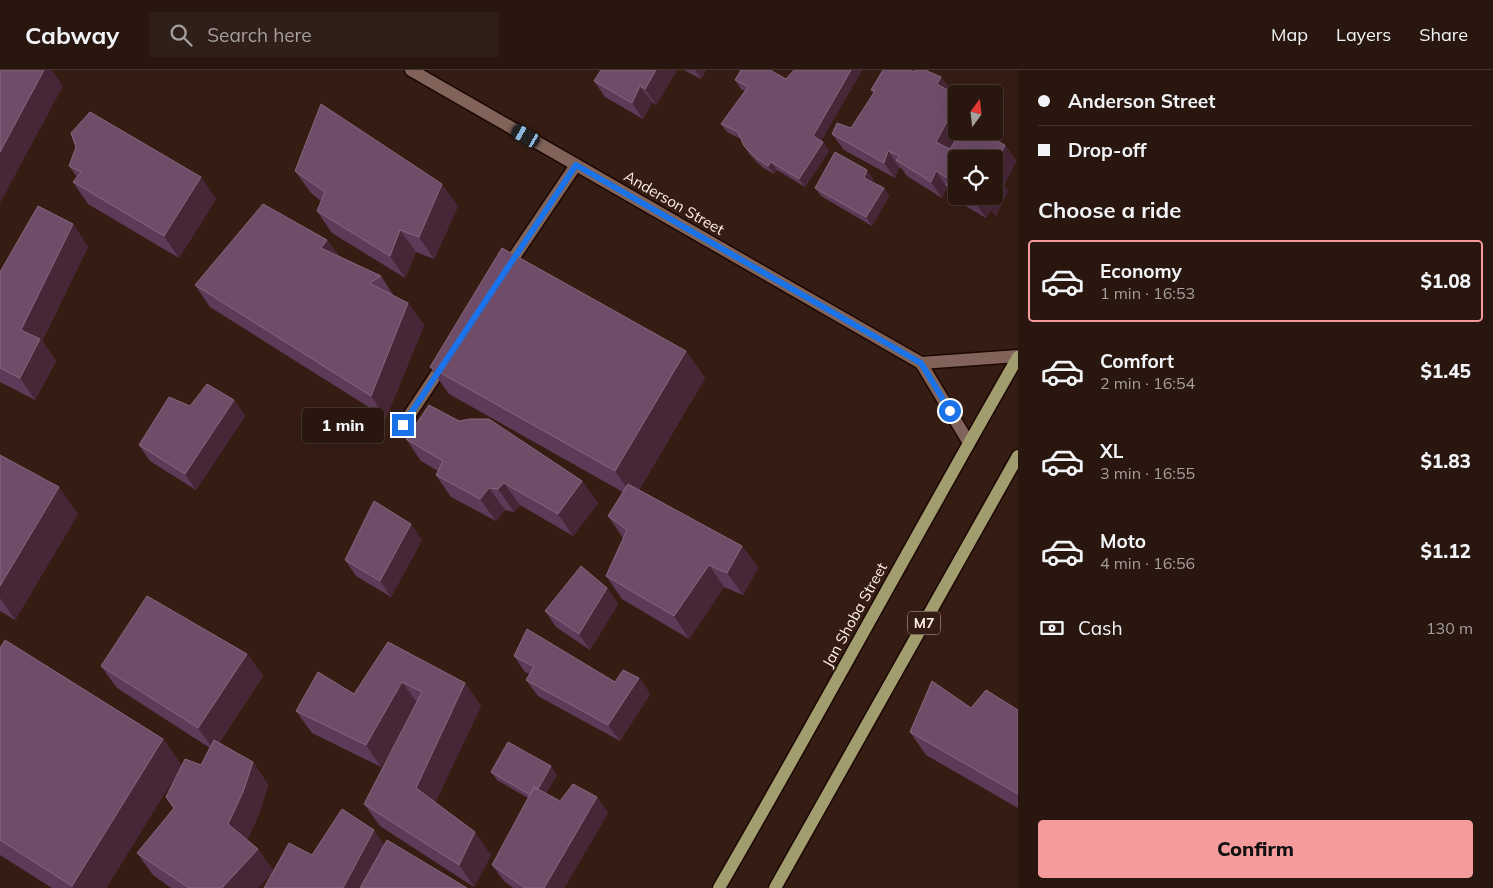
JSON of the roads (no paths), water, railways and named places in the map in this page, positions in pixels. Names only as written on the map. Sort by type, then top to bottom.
[{"type":"main road","name":"Jan Shoba Street","points":[[719,888],[1018,357]]},
{"type":"main road","name":"M7","points":[[775,888],[1017,459]]},
{"type":"street","name":"Anderson Street","points":[[411,70],[921,363],[969,443]]},
{"type":"street","points":[[500,278],[576,165]]},
{"type":"street","points":[[403,425],[452,352]]},
{"type":"street","points":[[921,363],[1018,357]]}]
